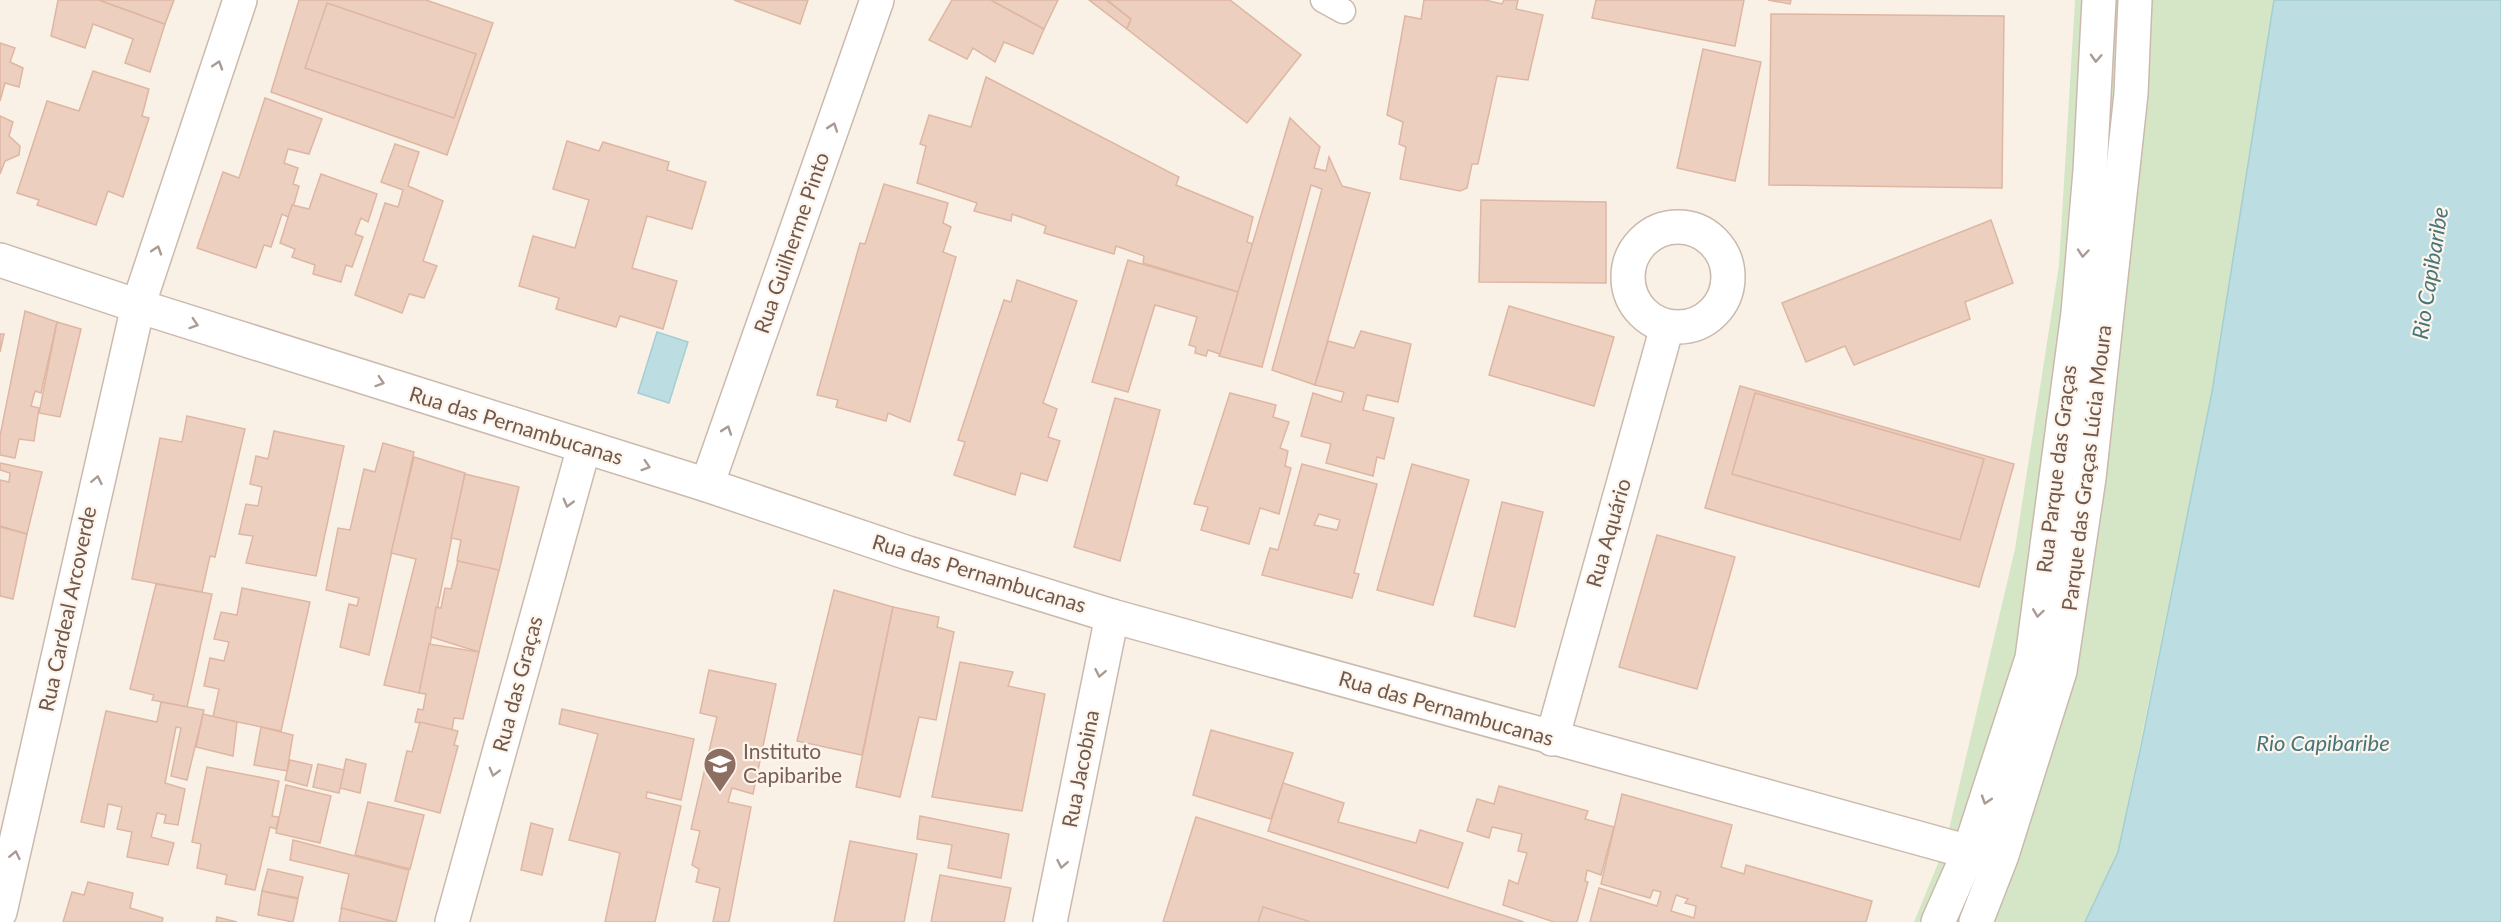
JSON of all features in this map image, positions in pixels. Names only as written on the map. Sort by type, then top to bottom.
[{"type":"street","name":"Rua Cardeal Arcoverde","points":[[0,912],[138,306],[240,0]]},
{"type":"street","name":"Rua Guilherme Pinto","points":[[707,485],[877,0]]},
{"type":"street","name":"Rua Parque das Graças","points":[[1938,922],[1969,852],[2032,658],[2078,313],[2090,171],[2100,0]]},
{"type":"street","name":"Parque das Graças Lúcia Moura","points":[[1976,922],[2002,855],[2060,671],[2091,466],[2131,94],[2135,0]]},
{"type":"street","name":"Rua das Pernambucanas","points":[[0,260],[138,306],[707,485],[908,553],[1112,615],[1552,739],[1969,852]]},
{"type":"street","name":"Rua Aquário","points":[[1552,739],[1667,327]]},
{"type":"street","name":"Rua das Graças","points":[[452,922],[584,447]]},
{"type":"street","name":"Rua Jacobina","points":[[1050,922],[1112,615]]},
{"type":"green space","points":[[2075,0],[2274,0],[2212,392],[2118,852],[2085,922],[1914,922],[1945,846],[2015,549],[2059,265]]},
{"type":"water","name":"Rio Capibaribe","points":[[2274,0],[2501,0],[2501,922],[2085,922],[2118,852],[2143,736],[2212,392]]},
{"type":"water","points":[[657,332],[688,342],[669,403],[638,393]]},
{"type":"building","points":[[58,0],[99,0],[165,24],[150,72],[125,63],[133,39],[93,24],[85,48],[51,36]]},
{"type":"building","points":[[99,0],[174,0],[165,24]]},
{"type":"building","points":[[299,0],[426,0],[493,23],[447,155],[271,92]]},
{"type":"building","points":[[734,0],[808,0],[800,24]]},
{"type":"building","points":[[952,0],[991,0],[1044,29],[1033,54],[1004,42],[995,62],[973,48],[967,59],[929,40]]},
{"type":"building","points":[[991,0],[1058,0],[1044,29]]},
{"type":"building","points":[[1089,0],[1106,0],[1131,19],[1127,29]]},
{"type":"building","points":[[1107,0],[1230,0],[1301,55],[1247,123],[1127,29],[1131,19]]},
{"type":"building","points":[[1424,0],[1485,0],[1502,4],[1504,0],[1518,0],[1516,9],[1543,15],[1528,80],[1497,76],[1478,164],[1472,164],[1467,188],[1460,191],[1400,179],[1406,147],[1399,144],[1403,122],[1387,115],[1405,16],[1421,19]]},
{"type":"building","points":[[1596,0],[1744,0],[1735,46],[1592,18]]},
{"type":"building","points":[[1768,0],[1791,0],[1790,4]]},
{"type":"building","points":[[327,3],[476,54],[454,118],[305,68]]},
{"type":"building","points":[[1771,14],[2004,16],[2002,188],[1769,185]]},
{"type":"building","points":[[0,43],[15,48],[10,62],[23,68],[19,87],[5,83],[0,101]]},
{"type":"building","points":[[1703,49],[1761,62],[1735,181],[1677,168]]},
{"type":"building","points":[[93,71],[149,89],[142,116],[149,118],[123,197],[108,191],[96,225],[37,205],[39,200],[17,193],[47,101],[79,111]]},
{"type":"building","points":[[986,77],[1179,177],[1176,185],[1253,217],[1247,242],[1253,244],[1238,292],[1143,263],[1144,256],[1116,246],[1114,254],[1044,233],[1046,226],[1012,214],[1011,221],[974,211],[977,203],[917,183],[926,146],[920,144],[929,115],[971,127]]},
{"type":"building","points":[[265,98],[322,119],[309,154],[288,149],[284,163],[298,168],[293,184],[299,186],[288,217],[282,214],[271,247],[264,245],[256,268],[197,248],[223,172],[239,178]]},
{"type":"building","points":[[0,116],[13,122],[9,136],[20,146],[19,155],[5,161],[0,174]]},
{"type":"building","points":[[1290,118],[1320,147],[1314,168],[1326,171],[1329,157],[1342,186],[1370,193],[1315,385],[1272,370],[1322,189],[1311,185],[1262,367],[1219,356]]},
{"type":"building","points":[[567,141],[599,151],[603,142],[669,162],[667,170],[706,182],[692,229],[647,216],[632,268],[677,281],[663,329],[620,316],[616,327],[556,309],[559,298],[519,286],[533,236],[575,248],[589,200],[553,189]]},
{"type":"building","points":[[395,144],[419,152],[408,186],[443,201],[423,261],[437,266],[424,298],[409,294],[402,313],[355,295],[385,203],[398,207],[403,190],[381,182]]},
{"type":"building","points":[[321,174],[377,194],[368,222],[361,218],[355,234],[363,237],[352,267],[346,265],[341,282],[313,274],[315,265],[292,257],[295,249],[280,243],[292,205],[309,209]]},
{"type":"building","points":[[884,184],[948,203],[943,223],[951,227],[943,252],[956,257],[910,422],[888,413],[886,421],[836,407],[838,400],[817,395],[860,243],[865,244]]},
{"type":"building","points":[[1481,200],[1606,202],[1606,283],[1479,282]]},
{"type":"building","points":[[1991,220],[2013,283],[1965,302],[1970,319],[1854,365],[1845,346],[1806,362],[1782,303]]},
{"type":"building","points":[[1128,260],[1238,292],[1220,354],[1208,350],[1206,356],[1195,353],[1196,347],[1189,345],[1197,317],[1155,305],[1128,392],[1092,382]]},
{"type":"building","points":[[1017,280],[1077,301],[1043,403],[1057,409],[1048,437],[1060,441],[1047,481],[1021,473],[1015,495],[954,475],[965,442],[958,440],[1004,300],[1011,302]]},
{"type":"building","points":[[1509,306],[1614,337],[1594,406],[1489,375]]},
{"type":"building","points":[[25,311],[57,322],[41,393],[35,391],[31,406],[39,408],[34,441],[19,439],[15,458],[0,455],[0,436]]},
{"type":"building","points":[[57,322],[81,329],[60,417],[39,413]]},
{"type":"building","points":[[1361,331],[1411,344],[1398,402],[1367,395],[1363,410],[1394,418],[1384,459],[1377,457],[1373,476],[1326,463],[1331,444],[1301,436],[1313,393],[1341,402],[1344,392],[1315,385],[1328,341],[1354,348]]},
{"type":"building","points":[[0,334],[4,334],[0,352]]},
{"type":"building","points":[[1740,386],[2014,464],[1979,587],[1705,508]]},
{"type":"building","points":[[1230,393],[1276,405],[1273,417],[1289,422],[1280,448],[1288,451],[1285,466],[1291,468],[1279,514],[1260,508],[1249,544],[1201,530],[1208,507],[1194,504]]},
{"type":"building","points":[[1755,393],[1984,459],[1960,540],[1732,474]]},
{"type":"building","points":[[1115,398],[1160,410],[1120,561],[1074,547]]},
{"type":"building","points":[[187,416],[245,429],[215,557],[210,556],[202,592],[132,579],[160,438],[182,442]]},
{"type":"building","points":[[274,431],[344,446],[316,576],[246,563],[253,536],[239,534],[246,504],[258,506],[262,487],[250,484],[256,456],[268,459]]},
{"type":"building","points":[[383,443],[414,452],[369,655],[340,647],[349,604],[357,606],[359,598],[326,590],[338,528],[350,530],[364,469],[375,472]]},
{"type":"building","points":[[414,457],[465,473],[420,693],[384,685],[416,559],[391,553]]},
{"type":"building","points":[[0,463],[42,472],[27,534],[0,526],[0,480],[9,482],[10,473],[0,470]]},
{"type":"building","points":[[1302,464],[1377,484],[1354,573],[1359,574],[1352,598],[1262,575],[1270,548],[1278,550]],"holes":[[[1319,514],[1340,520],[1337,530],[1314,525]]]},
{"type":"building","points":[[1412,464],[1469,480],[1433,605],[1377,590]]},
{"type":"building","points":[[465,474],[519,487],[499,571],[457,561],[461,540],[451,538]]},
{"type":"building","points":[[1502,502],[1543,512],[1515,627],[1474,616]]},
{"type":"building","points":[[0,527],[27,534],[13,599],[0,596]]},
{"type":"building","points":[[1657,535],[1735,557],[1697,689],[1619,667]]},
{"type":"building","points":[[458,561],[499,570],[479,652],[431,637],[436,607],[441,608],[445,588],[451,589]]},
{"type":"building","points":[[156,584],[212,594],[187,707],[152,700],[154,695],[130,689]]},
{"type":"building","points":[[242,588],[310,602],[281,731],[213,717],[219,689],[204,686],[210,658],[224,661],[229,642],[214,639],[221,612],[237,615]]},
{"type":"building","points":[[834,590],[893,607],[862,755],[797,741]]},
{"type":"building","points":[[893,607],[939,617],[937,627],[954,632],[936,720],[919,717],[900,797],[856,787]]},
{"type":"building","points":[[429,644],[479,652],[463,719],[454,718],[452,730],[415,722],[418,709],[423,710],[426,694],[419,693]]},
{"type":"building","points":[[960,662],[1013,672],[1008,686],[1045,694],[1022,811],[932,797]]},
{"type":"building","points":[[709,670],[776,684],[753,794],[732,788],[728,802],[751,807],[729,922],[713,922],[720,888],[696,882],[699,869],[692,865],[700,831],[691,829],[717,717],[700,713]]},
{"type":"building","points":[[161,702],[204,710],[187,780],[171,776],[181,728],[176,727],[165,783],[185,789],[178,825],[164,823],[166,815],[157,813],[151,837],[174,843],[168,865],[127,857],[132,832],[117,829],[122,807],[108,804],[104,827],[81,822],[106,711],[157,722]]},
{"type":"building","points":[[562,709],[694,739],[681,800],[647,792],[646,798],[681,806],[655,922],[605,922],[620,853],[569,840],[598,734],[559,724]]},
{"type":"building","points":[[203,714],[237,722],[233,756],[196,747]]},
{"type":"building","points":[[420,722],[458,731],[454,745],[458,746],[440,813],[395,801],[407,751],[412,752]]},
{"type":"building","points":[[261,727],[293,735],[287,771],[254,765]]},
{"type":"building","points":[[1211,730],[1293,753],[1271,819],[1193,795]]},
{"type":"building","points":[[346,759],[366,764],[360,793],[340,788]]},
{"type":"building","points":[[290,760],[312,765],[307,786],[285,780]]},
{"type":"building","points":[[318,764],[344,770],[339,793],[313,787]]},
{"type":"building","points":[[207,767],[279,781],[272,816],[279,817],[276,829],[270,827],[255,890],[225,884],[227,875],[197,868],[201,844],[192,842]]},
{"type":"building","points":[[1283,783],[1344,803],[1338,822],[1416,843],[1420,830],[1463,843],[1448,888],[1268,831]]},
{"type":"building","points":[[286,785],[331,796],[320,843],[276,833]]},
{"type":"building","points":[[1499,786],[1588,811],[1585,819],[1614,827],[1601,875],[1587,870],[1585,881],[1588,882],[1577,922],[1554,922],[1503,905],[1509,880],[1518,884],[1527,853],[1518,851],[1522,834],[1492,827],[1489,838],[1467,831],[1477,799],[1494,804]]},
{"type":"building","points":[[1622,794],[1732,825],[1721,867],[1744,874],[1746,865],[1872,901],[1866,922],[1590,922],[1599,888],[1657,906],[1661,892],[1653,890],[1650,898],[1601,884]],"holes":[[[1676,895],[1688,899],[1685,903],[1696,906],[1694,918],[1671,911]]]},
{"type":"building","points":[[368,802],[424,815],[410,869],[355,855]]},
{"type":"building","points":[[920,816],[1009,834],[1001,878],[948,868],[952,845],[917,839]]},
{"type":"building","points":[[1196,817],[1524,922],[1163,922]]},
{"type":"building","points":[[531,823],[553,829],[542,875],[521,870]]},
{"type":"building","points":[[293,840],[409,870],[396,922],[341,909],[349,874],[290,860]]},
{"type":"building","points":[[850,841],[917,854],[904,922],[834,922]]},
{"type":"building","points":[[268,869],[303,877],[298,898],[262,891]]},
{"type":"building","points":[[940,875],[1011,888],[1004,922],[931,922]]},
{"type":"building","points":[[88,882],[133,893],[130,908],[163,918],[162,922],[63,922],[72,892],[84,895]]},
{"type":"building","points":[[262,891],[298,899],[293,922],[258,915]]},
{"type":"building","points":[[1263,907],[1311,922],[1258,922]]},
{"type":"building","points":[[342,908],[394,922],[339,922]]},
{"type":"building","points":[[217,917],[237,922],[216,922]]},
{"type":"place","name":"Instituto Capibaribe","points":[[720,793]]}]
